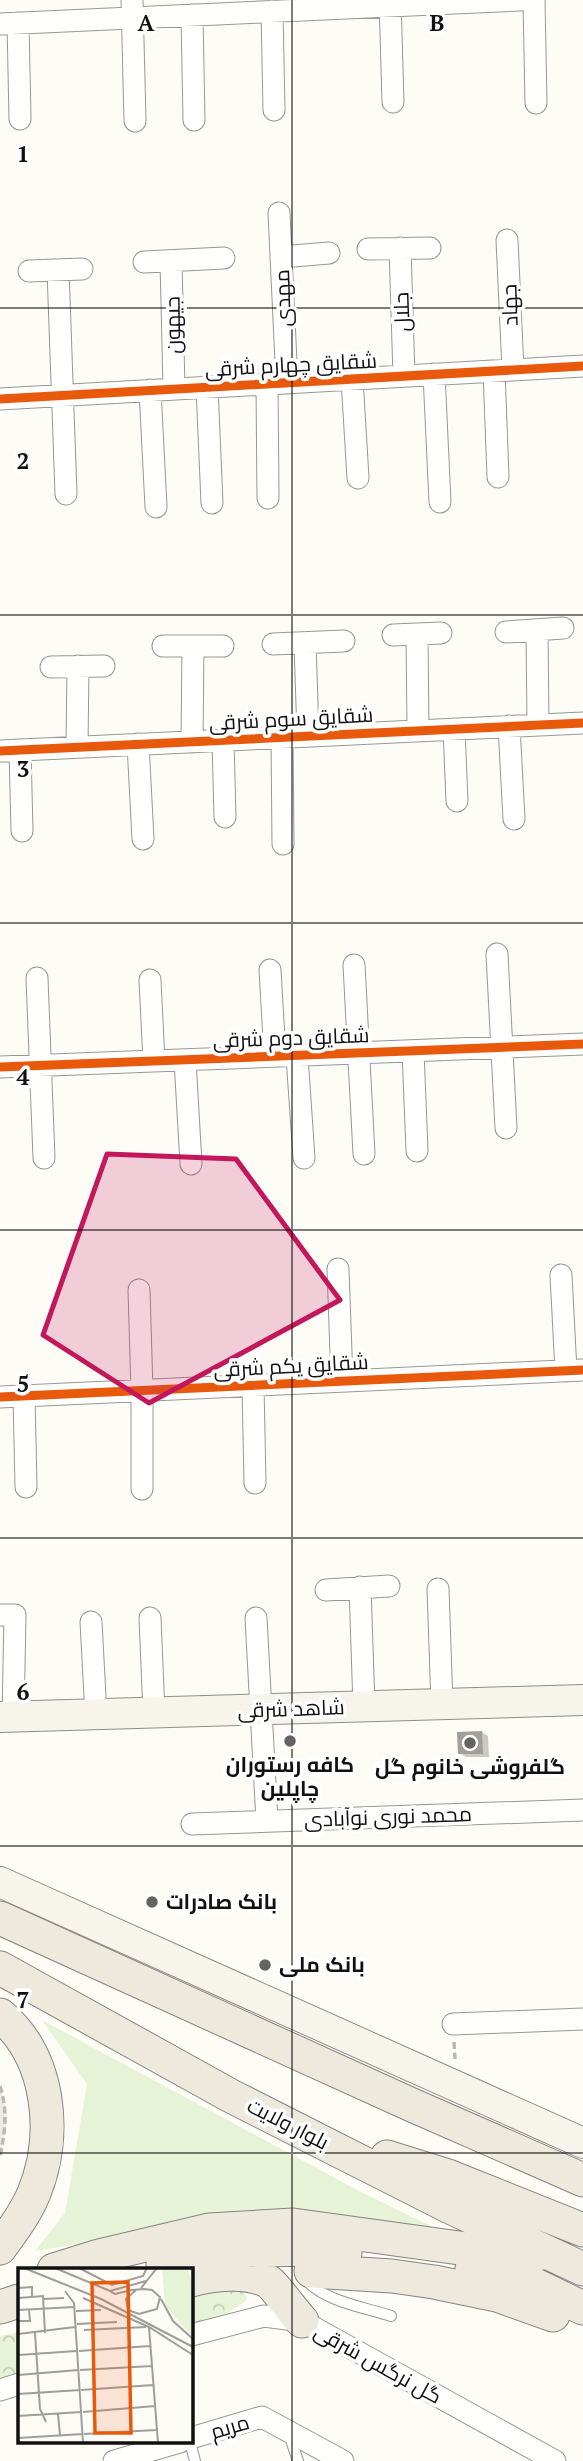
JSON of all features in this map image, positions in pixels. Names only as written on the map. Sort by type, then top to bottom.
[{"type":"main road","name":"شاهد شرقی","points":[[7,1717],[583,1700]]},
{"type":"main road","points":[[0,1882],[583,2143]]},
{"type":"main road","points":[[0,1918],[583,2180]]},
{"type":"main road","name":"بلوار ولایت","points":[[0,1968],[231,2096],[448,2206],[583,2269]]},
{"type":"main road","points":[[0,2015],[24,2040],[36,2063],[46,2101],[45,2149],[34,2192],[0,2248]]},
{"type":"main road","points":[[304,2132],[448,2176],[583,2230]]},
{"type":"main road","points":[[60,2268],[209,2230],[293,2225],[481,2251],[553,2255]]},
{"type":"main road","points":[[148,2268],[219,2251],[309,2249],[512,2274],[583,2308]]},
{"type":"main road","points":[[261,2251],[297,2269],[392,2276],[497,2295],[583,2325]]},
{"type":"main road","points":[[192,2280],[212,2274],[248,2276],[270,2283],[302,2321]]},
{"type":"main road","points":[[0,2287],[18,2281]]},
{"type":"main road","points":[[0,2307],[18,2301]]},
{"type":"main road","points":[[0,2327],[18,2323]]},
{"type":"street","points":[[20,119],[9,24],[132,9],[192,15],[227,7],[272,11],[390,3],[521,0]]},
{"type":"street","points":[[534,0],[536,103]]},
{"type":"street","points":[[390,3],[393,102]]},
{"type":"street","points":[[132,9],[135,121]]},
{"type":"street","points":[[272,11],[274,110]]},
{"type":"street","points":[[192,15],[194,120]]},
{"type":"street","name":"مهدی","points":[[268,498],[277,383],[281,257],[279,213]]},
{"type":"street","name":"جهاد","points":[[498,477],[507,240]]},
{"type":"street","name":"جلال","points":[[400,248],[404,376]]},
{"type":"street","points":[[368,249],[430,248]]},
{"type":"street","points":[[281,257],[329,253]]},
{"type":"street","points":[[144,262],[224,258]]},
{"type":"street","name":"جیهون","points":[[171,261],[174,389]]},
{"type":"street","points":[[29,271],[82,269]]},
{"type":"street","points":[[58,270],[66,494]]},
{"type":"street","name":"شقایق چهارم شرقی","points":[[0,399],[583,366]]},
{"type":"street","points":[[434,374],[440,502]]},
{"type":"street","points":[[352,379],[358,478]]},
{"type":"street","points":[[207,387],[212,503]]},
{"type":"street","points":[[150,390],[156,507]]},
{"type":"street","points":[[506,632],[563,628]]},
{"type":"street","points":[[537,630],[538,725]]},
{"type":"street","points":[[393,635],[441,633]]},
{"type":"street","points":[[417,634],[418,731]]},
{"type":"street","points":[[273,644],[344,641]]},
{"type":"street","points":[[305,643],[308,736]]},
{"type":"street","points":[[163,646],[223,646]]},
{"type":"street","points":[[192,742],[193,646]]},
{"type":"street","points":[[77,747],[78,666]]},
{"type":"street","points":[[51,667],[104,666]]},
{"type":"street","name":"شقایق سوم شرقی","points":[[10,751],[583,723]]},
{"type":"street","points":[[509,726],[514,820]]},
{"type":"street","points":[[454,729],[457,801]]},
{"type":"street","points":[[282,737],[283,844]]},
{"type":"street","points":[[223,740],[225,817]]},
{"type":"street","points":[[138,744],[143,839]]},
{"type":"street","points":[[10,751],[22,831]]},
{"type":"street","points":[[498,954],[506,1128]]},
{"type":"street","points":[[354,965],[364,1154]]},
{"type":"street","points":[[270,970],[275,1056]]},
{"type":"street","points":[[37,978],[44,1158]]},
{"type":"street","points":[[150,980],[154,1061]]},
{"type":"street","name":"شقایق دوم شرقی","points":[[0,1067],[583,1044]]},
{"type":"street","points":[[413,1051],[417,1150]]},
{"type":"street","points":[[297,1056],[304,1158]]},
{"type":"street","points":[[186,1060],[191,1164]]},
{"type":"street","points":[[338,1269],[342,1381]]},
{"type":"street","points":[[561,1275],[575,1370]]},
{"type":"street","points":[[139,1290],[142,1489]]},
{"type":"street","name":"شقایق یکم شرقی","points":[[0,1397],[575,1370]]},
{"type":"street","points":[[254,1385],[255,1483]]},
{"type":"street","points":[[24,1396],[26,1487]]},
{"type":"street","points":[[326,1590],[389,1586]]},
{"type":"street","points":[[360,1587],[364,1707]]},
{"type":"street","points":[[438,1589],[442,1704]]},
{"type":"street","points":[[0,1615],[15,1615],[7,1717]]},
{"type":"street","points":[[150,1618],[154,1713]]},
{"type":"street","points":[[256,1618],[267,1821]]},
{"type":"street","points":[[91,1622],[96,1715]]},
{"type":"street","name":"محمد نوری نوآبادی","points":[[192,1824],[583,1810]]},
{"type":"street","points":[[453,2024],[583,2019]]},
{"type":"street","name":"گل نرگس شرقی","points":[[192,2335],[264,2316],[302,2321],[555,2461]]},
{"type":"street","points":[[0,2390],[18,2384]]},
{"type":"street","name":"مریم","points":[[192,2439],[262,2417],[343,2461]]},
{"type":"street","points":[[114,2461],[173,2444]]},
{"type":"lane","points":[[297,2269],[318,2291],[391,2316]]},
{"type":"lane","points":[[289,2432],[298,2461]]},
{"type":"path","points":[[453,2024],[456,2086]]},
{"type":"path","points":[[0,2086],[5,2102],[0,2157]]},
{"type":"highlighted area","points":[[107,1154],[236,1159],[340,1300],[149,1403],[43,1335]]},
{"type":"green space","points":[[42,2020],[359,2191],[470,2245],[268,2214],[35,2251],[65,2213],[87,2084]]},
{"type":"green space","points":[[242,2285],[247,2300],[219,2319],[192,2328],[192,2292]]},
{"type":"green space","points":[[18,2332],[18,2378],[0,2384],[0,2336]]},
{"type":"shaded area","points":[[0,2086],[7,2121],[0,2157]]},
{"type":"building","name":"گلفروشی خانوم گل","points":[[482,1731],[483,1754],[458,1754],[457,1732]]},
{"type":"cycle path","points":[[0,399],[583,366]]},
{"type":"cycle path","points":[[0,751],[583,723]]},
{"type":"cycle path","points":[[0,1067],[583,1044]]},
{"type":"cycle path","points":[[0,1397],[583,1370]]},
{"type":"place","name":"کافه رستوران چاپلین","points":[[290,1741]]},
{"type":"place","name":"گلفروشی خانوم گل","points":[[470,1743]]},
{"type":"place","name":"بانک صادرات","points":[[152,1902]]},
{"type":"place","name":"بانک ملی","points":[[265,1965]]}]
